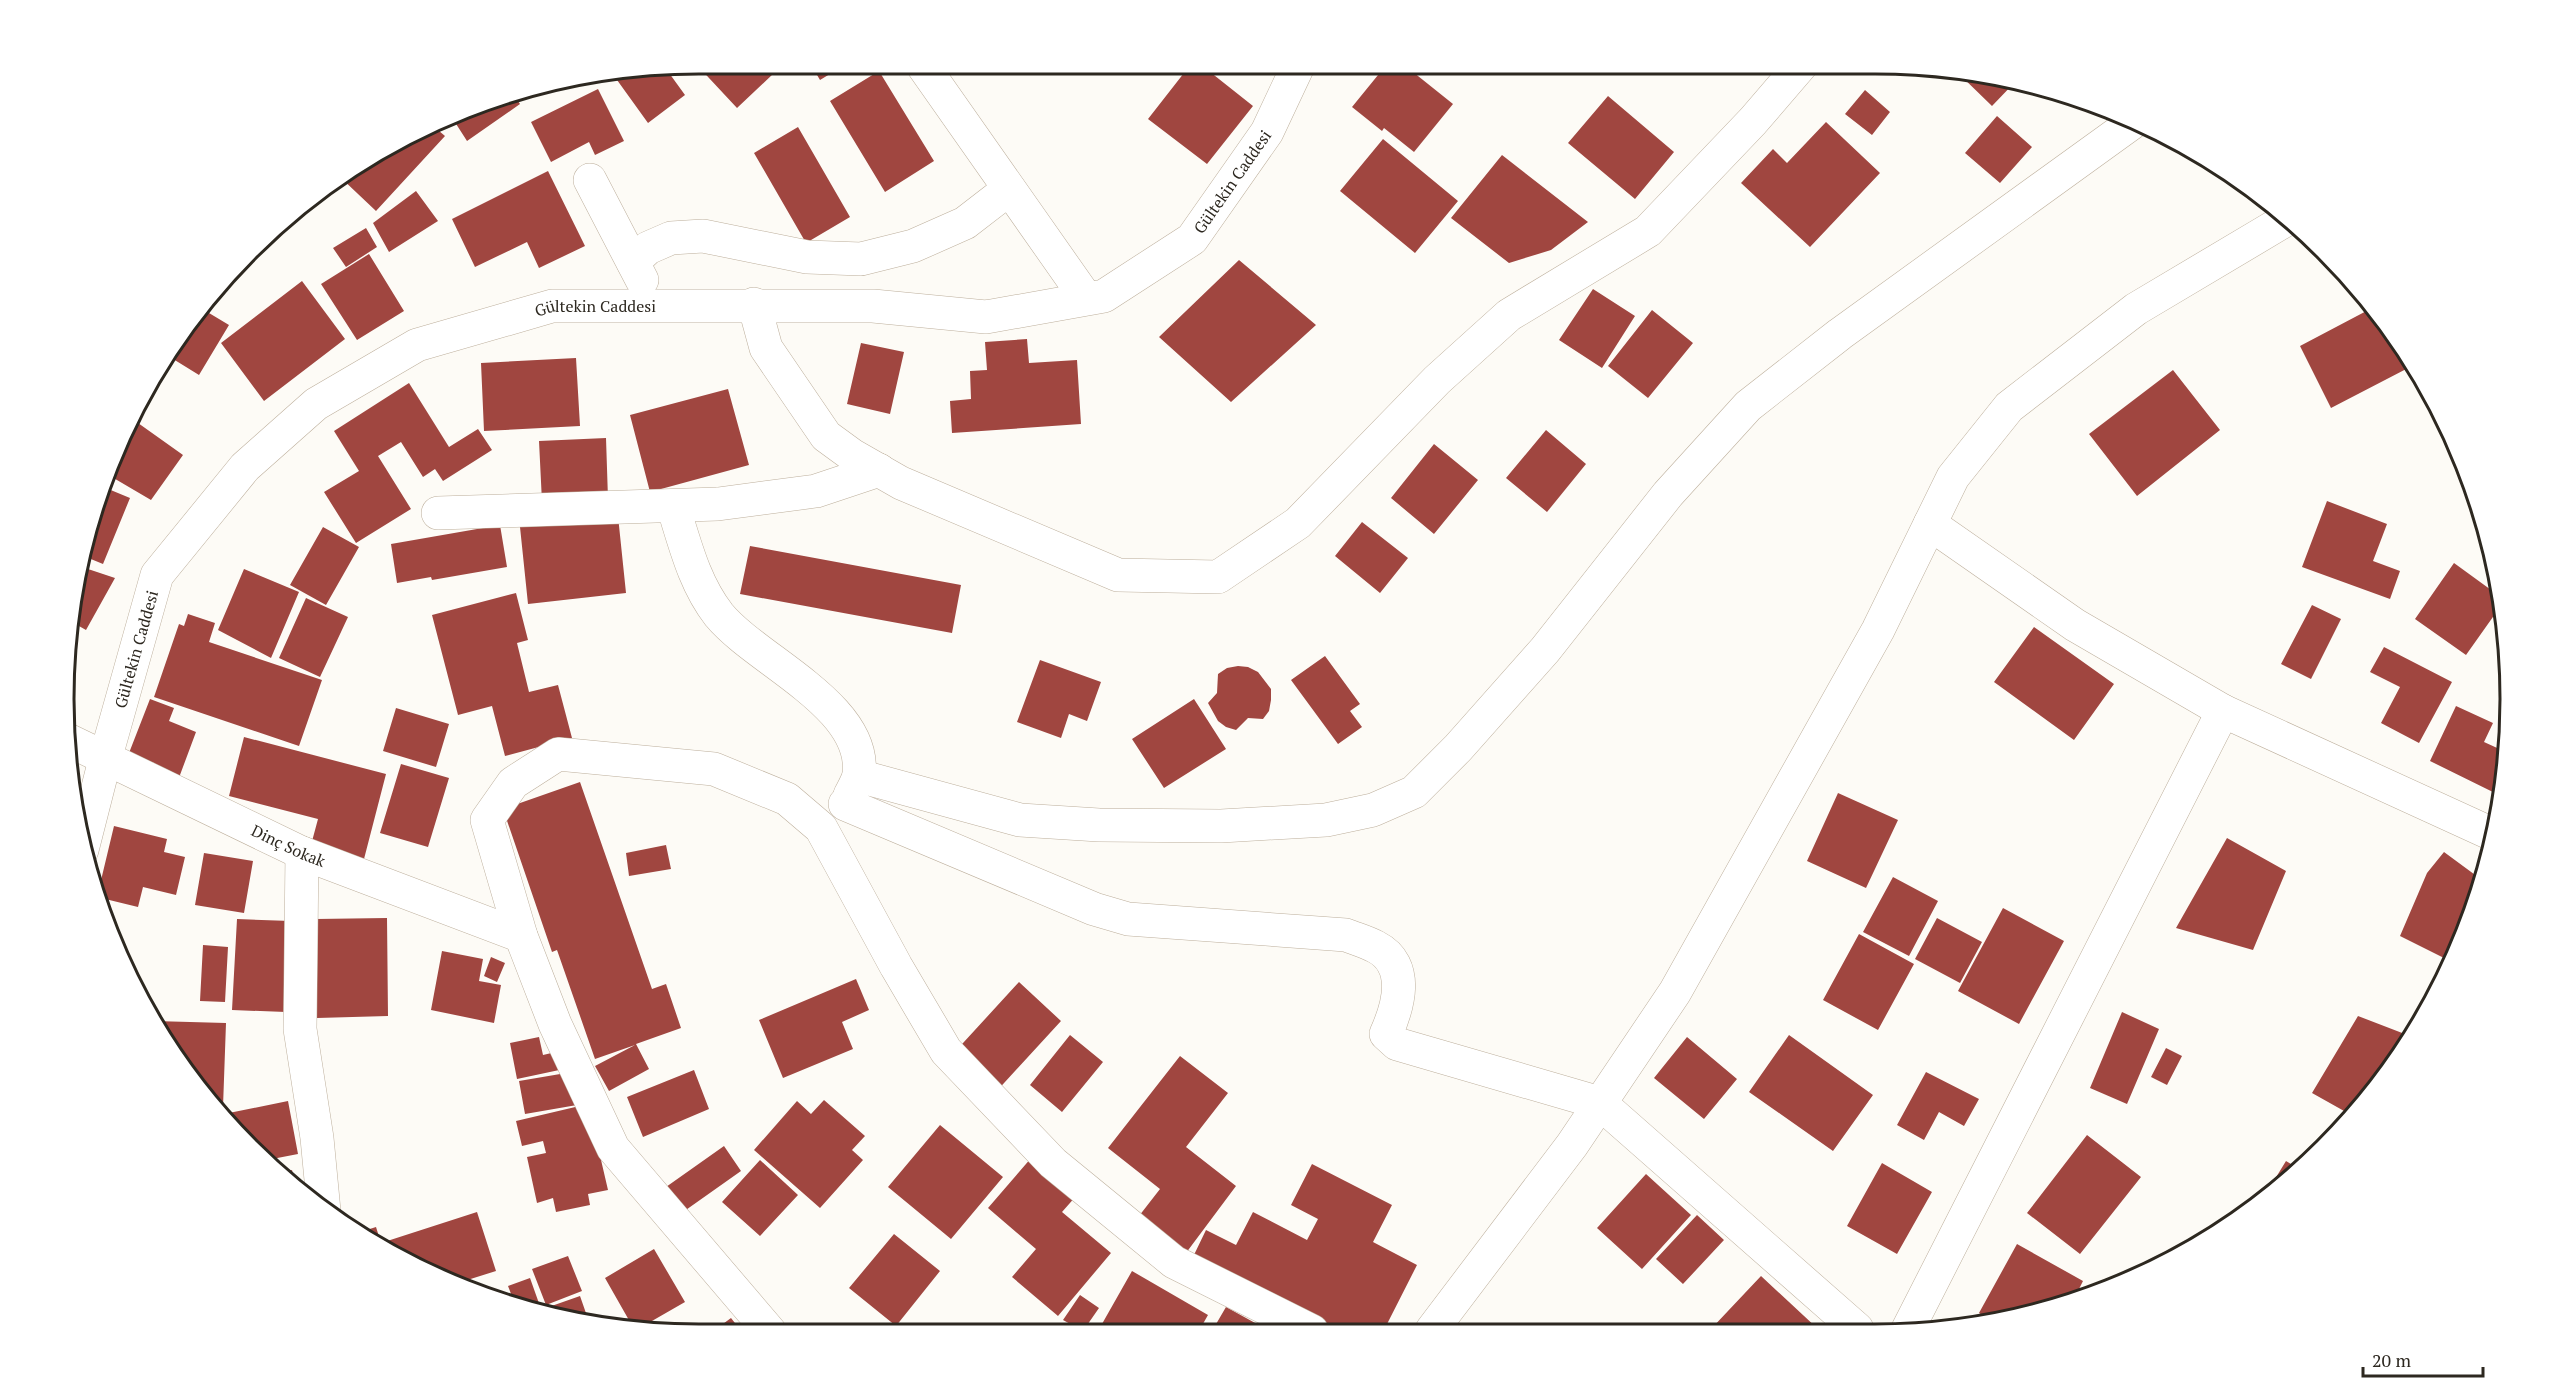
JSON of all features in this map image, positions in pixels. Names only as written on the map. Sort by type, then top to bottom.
[{"type":"street","points":[[929,74],[1086,298]]},
{"type":"street","name":"Gültekin Caddesi","points":[[88,828],[157,575],[246,467],[316,404],[417,345],[552,306],[754,304],[873,306],[986,317],[1104,296],[1192,239],[1267,132],[1294,74]]},
{"type":"street","points":[[754,304],[766,348],[826,436],[901,483],[1118,574],[1218,577],[1298,523],[1437,380],[1509,315],[1648,231],[1753,121],[1793,74]]},
{"type":"street","points":[[852,790],[1020,820],[1099,825],[1221,826],[1326,820],[1373,810],[1414,792],[1458,748],[1545,650],[1668,494],[1748,406],[1840,334],[2127,127]]},
{"type":"street","points":[[590,180],[655,305]]},
{"type":"street","points":[[633,262],[648,248],[671,238],[703,236],[807,257],[861,259],[913,246],[965,223],[1009,189]]},
{"type":"street","points":[[1437,1324],[1572,1145],[1675,992],[1878,630],[1953,477],[2009,406],[2136,309],[2280,223]]},
{"type":"street","points":[[816,491],[826,436]]},
{"type":"street","points":[[438,513],[718,504],[816,491],[879,470]]},
{"type":"street","points":[[673,506],[698,584],[720,616],[744,639],[822,700],[846,725],[858,750],[852,790],[821,828]]},
{"type":"street","points":[[1930,524],[2075,625],[2223,711],[2485,831]]},
{"type":"street","points":[[1911,1322],[2223,711]]},
{"type":"street","name":"Dinç Sokak","points":[[75,743],[302,853],[522,936]]},
{"type":"street","points":[[763,1324],[613,1148],[555,1024],[522,936],[487,820],[513,783],[558,754],[714,769],[787,799],[821,828],[896,966],[946,1050],[1053,1163],[1174,1262],[1298,1324]]},
{"type":"street","points":[[852,790],[1094,909],[1128,919],[1346,935],[1378,947],[1390,958],[1398,974],[1400,993],[1386,1034],[1397,1044],[1600,1103],[1851,1324]]},
{"type":"street","points":[[302,853],[300,1029],[317,1138],[323,1197]]},
{"type":"building","points":[[705,74],[773,74],[737,108]]},
{"type":"building","points":[[816,74],[830,74],[820,80]]},
{"type":"building","points":[[874,74],[881,74],[934,161],[885,192],[830,101]]},
{"type":"building","points":[[1183,74],[1213,74],[1253,106],[1207,164],[1148,119]]},
{"type":"building","points":[[1379,74],[1416,74],[1453,104],[1414,152],[1384,128],[1382,131],[1352,107]]},
{"type":"building","points":[[670,75],[685,95],[648,123],[616,79]]},
{"type":"building","points":[[1966,81],[2008,89],[1992,106]]},
{"type":"building","points":[[598,89],[624,141],[595,155],[589,142],[551,162],[531,122]]},
{"type":"building","points":[[1865,90],[1890,112],[1872,135],[1845,114]]},
{"type":"building","points":[[1608,96],[1674,152],[1635,199],[1568,143]]},
{"type":"building","points":[[518,101],[520,104],[467,141],[455,123]]},
{"type":"building","points":[[1997,116],[2032,147],[2000,183],[1965,153]]},
{"type":"building","points":[[1826,122],[1880,173],[1810,247],[1741,183],[1773,149],[1787,163]]},
{"type":"building","points":[[798,127],[850,217],[806,243],[754,153]]},
{"type":"building","points":[[438,130],[445,136],[376,211],[346,183],[386,157]]},
{"type":"building","points":[[1383,139],[1458,201],[1415,253],[1340,191]]},
{"type":"building","points":[[1502,155],[1588,222],[1551,250],[1509,263],[1451,218]]},
{"type":"building","points":[[548,171],[585,246],[539,268],[527,242],[475,267],[452,219]]},
{"type":"building","points":[[416,191],[438,221],[389,252],[373,223]]},
{"type":"building","points":[[366,228],[377,247],[346,267],[333,248]]},
{"type":"building","points":[[369,254],[404,311],[357,340],[321,284]]},
{"type":"building","points":[[1239,260],[1316,325],[1231,402],[1159,337]]},
{"type":"building","points":[[302,281],[345,339],[264,401],[221,343]]},
{"type":"building","points":[[1593,289],[1635,316],[1602,368],[1559,340]]},
{"type":"building","points":[[1652,310],[1693,343],[1648,398],[1608,366]]},
{"type":"building","points":[[208,312],[229,325],[199,375],[174,359]]},
{"type":"building","points":[[2365,312],[2406,369],[2331,408],[2300,346]]},
{"type":"building","points":[[1027,339],[1029,363],[1077,360],[1081,424],[952,433],[950,401],[971,399],[970,371],[987,370],[985,342]]},
{"type":"building","points":[[861,343],[904,352],[890,414],[847,404]]},
{"type":"building","points":[[576,358],[580,426],[484,431],[481,363]]},
{"type":"building","points":[[2173,370],[2220,430],[2137,496],[2089,434]]},
{"type":"building","points":[[409,383],[449,447],[478,429],[492,450],[443,481],[435,469],[423,477],[401,442],[378,456],[411,509],[356,543],[324,492],[359,471],[334,431]]},
{"type":"building","points":[[728,389],[749,465],[650,492],[630,415]]},
{"type":"building","points":[[138,423],[183,455],[151,500],[114,478]]},
{"type":"building","points":[[1546,430],[1586,464],[1547,512],[1506,478]]},
{"type":"building","points":[[606,438],[608,499],[542,502],[539,441]]},
{"type":"building","points":[[1434,444],[1478,480],[1434,534],[1391,498]]},
{"type":"building","points":[[110,490],[130,498],[103,564],[90,559]]},
{"type":"building","points":[[2327,501],[2387,524],[2373,561],[2400,571],[2390,599],[2302,567]]},
{"type":"building","points":[[618,516],[626,593],[528,604],[520,527]]},
{"type":"building","points":[[1362,522],[1408,558],[1380,593],[1335,556]]},
{"type":"building","points":[[500,525],[507,567],[432,580],[431,577],[397,583],[391,544]]},
{"type":"building","points":[[323,527],[359,547],[326,605],[290,585]]},
{"type":"building","points":[[750,546],[961,585],[952,633],[740,594]]},
{"type":"building","points":[[2454,563],[2489,588],[2494,616],[2466,655],[2415,619]]},
{"type":"building","points":[[88,569],[115,578],[86,630],[78,626]]},
{"type":"building","points":[[244,569],[299,592],[271,658],[218,630]]},
{"type":"building","points":[[516,593],[528,640],[517,643],[529,692],[558,685],[572,738],[505,756],[492,706],[458,715],[432,615]]},
{"type":"building","points":[[306,598],[348,617],[320,677],[279,658]]},
{"type":"building","points":[[2312,605],[2341,619],[2311,679],[2281,664]]},
{"type":"building","points":[[188,614],[215,623],[209,642],[322,680],[299,746],[154,697],[179,624],[184,626]]},
{"type":"building","points":[[2034,627],[2114,684],[2074,740],[1994,682]]},
{"type":"building","points":[[2384,647],[2452,682],[2419,743],[2381,723],[2400,687],[2370,672]]},
{"type":"building","points":[[1325,656],[1360,704],[1350,711],[1362,727],[1338,744],[1291,680]]},
{"type":"building","points":[[1040,660],[1101,682],[1087,721],[1069,714],[1061,738],[1017,722]]},
{"type":"building","points":[[1248,667],[1258,672],[1271,689],[1271,700],[1269,711],[1263,719],[1248,718],[1236,730],[1218,721],[1208,703],[1217,693],[1218,674],[1227,668]]},
{"type":"building","points":[[150,699],[174,708],[169,721],[196,732],[177,783],[150,773],[154,763],[129,753]]},
{"type":"building","points":[[1194,699],[1226,749],[1164,788],[1132,739]]},
{"type":"building","points":[[2456,706],[2493,723],[2484,742],[2497,748],[2492,792],[2430,761]]},
{"type":"building","points":[[396,708],[449,724],[436,767],[383,751]]},
{"type":"building","points":[[244,737],[386,774],[364,859],[311,845],[318,819],[229,796]]},
{"type":"building","points":[[401,764],[449,778],[428,847],[380,833]]},
{"type":"building","points":[[580,782],[652,989],[666,984],[681,1028],[636,1044],[649,1069],[609,1091],[595,1066],[635,1045],[595,1059],[557,950],[552,952],[503,809]]},
{"type":"building","points":[[1838,793],[1898,820],[1866,888],[1807,861]]},
{"type":"building","points":[[114,826],[167,839],[164,852],[185,857],[176,895],[143,887],[138,907],[107,899],[101,880]]},
{"type":"building","points":[[2227,838],[2286,871],[2253,950],[2176,928]]},
{"type":"building","points":[[666,845],[671,869],[629,876],[626,853]]},
{"type":"building","points":[[2444,852],[2474,874],[2443,958],[2400,936],[2427,873]]},
{"type":"building","points":[[204,853],[253,861],[244,913],[195,905]]},
{"type":"building","points":[[1893,877],[1938,901],[1909,956],[1863,932]]},
{"type":"building","points":[[2003,908],[2064,941],[2019,1024],[1958,991]]},
{"type":"building","points":[[387,918],[388,1016],[317,1018],[316,919]]},
{"type":"building","points":[[1937,918],[1982,942],[1960,983],[1915,959]]},
{"type":"building","points":[[237,919],[291,921],[286,1012],[232,1010]]},
{"type":"building","points":[[1859,934],[1914,964],[1878,1030],[1823,1000]]},
{"type":"building","points":[[203,945],[228,947],[225,1002],[200,1001]]},
{"type":"building","points":[[442,951],[483,959],[479,981],[501,985],[494,1023],[431,1010]]},
{"type":"building","points":[[491,957],[505,963],[497,982],[484,976]]},
{"type":"building","points":[[856,979],[869,1010],[842,1022],[853,1049],[783,1078],[759,1020]]},
{"type":"building","points":[[1019,982],[1061,1021],[994,1094],[952,1055]]},
{"type":"building","points":[[2122,1012],[2159,1029],[2127,1104],[2090,1088]]},
{"type":"building","points":[[2358,1016],[2402,1033],[2344,1111],[2312,1093]]},
{"type":"building","points":[[163,1021],[226,1023],[223,1104],[179,1046]]},
{"type":"building","points":[[1070,1035],[1103,1062],[1062,1112],[1030,1085]]},
{"type":"building","points":[[1789,1035],[1873,1095],[1833,1151],[1749,1092]]},
{"type":"building","points":[[539,1037],[543,1055],[560,1051],[564,1069],[517,1079],[510,1043]]},
{"type":"building","points":[[1687,1037],[1737,1079],[1704,1119],[1654,1078]]},
{"type":"building","points":[[2166,1048],[2182,1056],[2167,1085],[2151,1077]]},
{"type":"building","points":[[1180,1056],[1228,1093],[1186,1147],[1236,1186],[1186,1253],[1139,1216],[1160,1189],[1108,1148]]},
{"type":"building","points":[[694,1070],[709,1109],[643,1137],[627,1097]]},
{"type":"building","points":[[572,1072],[577,1105],[525,1114],[519,1081]]},
{"type":"building","points":[[1926,1072],[1979,1099],[1964,1126],[1939,1112],[1924,1140],[1897,1125]]},
{"type":"building","points":[[824,1100],[865,1136],[852,1150],[863,1160],[820,1208],[754,1150],[797,1101],[811,1114]]},
{"type":"building","points":[[288,1101],[298,1154],[276,1158],[231,1113]]},
{"type":"building","points":[[588,1104],[608,1190],[588,1194],[590,1205],[556,1212],[553,1198],[537,1203],[527,1157],[546,1153],[543,1141],[522,1146],[516,1121]]},
{"type":"building","points":[[940,1125],[1003,1177],[951,1239],[888,1187]]},
{"type":"building","points":[[2087,1135],[2141,1177],[2080,1254],[2027,1213]]},
{"type":"building","points":[[724,1146],[741,1171],[683,1212],[666,1187]]},
{"type":"building","points":[[1032,1157],[1077,1195],[1062,1212],[1111,1253],[1058,1316],[1012,1277],[1036,1249],[988,1208]]},
{"type":"building","points":[[760,1160],[798,1195],[760,1236],[722,1202]]},
{"type":"building","points":[[2286,1161],[2291,1164],[2287,1168],[2276,1177]]},
{"type":"building","points":[[1882,1163],[1932,1192],[1897,1254],[1847,1226]]},
{"type":"building","points":[[1312,1164],[1392,1205],[1373,1242],[1417,1265],[1387,1324],[1317,1324],[1192,1259],[1206,1230],[1236,1245],[1253,1212],[1307,1240],[1318,1219],[1291,1205]]},
{"type":"building","points":[[1646,1174],[1691,1215],[1642,1269],[1597,1228]]},
{"type":"building","points":[[477,1212],[496,1271],[469,1280],[388,1241]]},
{"type":"building","points":[[1697,1215],[1724,1240],[1683,1284],[1656,1259]]},
{"type":"building","points":[[376,1227],[379,1235],[369,1229]]},
{"type":"building","points":[[894,1234],[940,1271],[898,1324],[894,1324],[849,1288]]},
{"type":"building","points":[[2017,1244],[2083,1281],[2079,1288],[2036,1302],[1979,1313]]},
{"type":"building","points":[[654,1249],[685,1302],[651,1321],[628,1319],[605,1278]]},
{"type":"building","points":[[568,1256],[582,1291],[546,1304],[532,1269]]},
{"type":"building","points":[[1132,1271],[1208,1315],[1203,1324],[1102,1324]]},
{"type":"building","points":[[1761,1276],[1813,1324],[1716,1324]]},
{"type":"building","points":[[530,1278],[539,1302],[511,1294],[508,1286]]},
{"type":"building","points":[[1080,1295],[1099,1308],[1088,1324],[1070,1324],[1063,1320]]},
{"type":"building","points":[[580,1296],[586,1313],[577,1311],[553,1306]]},
{"type":"building","points":[[1226,1307],[1257,1324],[1216,1324]]},
{"type":"building","points":[[731,1318],[736,1324],[723,1324]]}]
